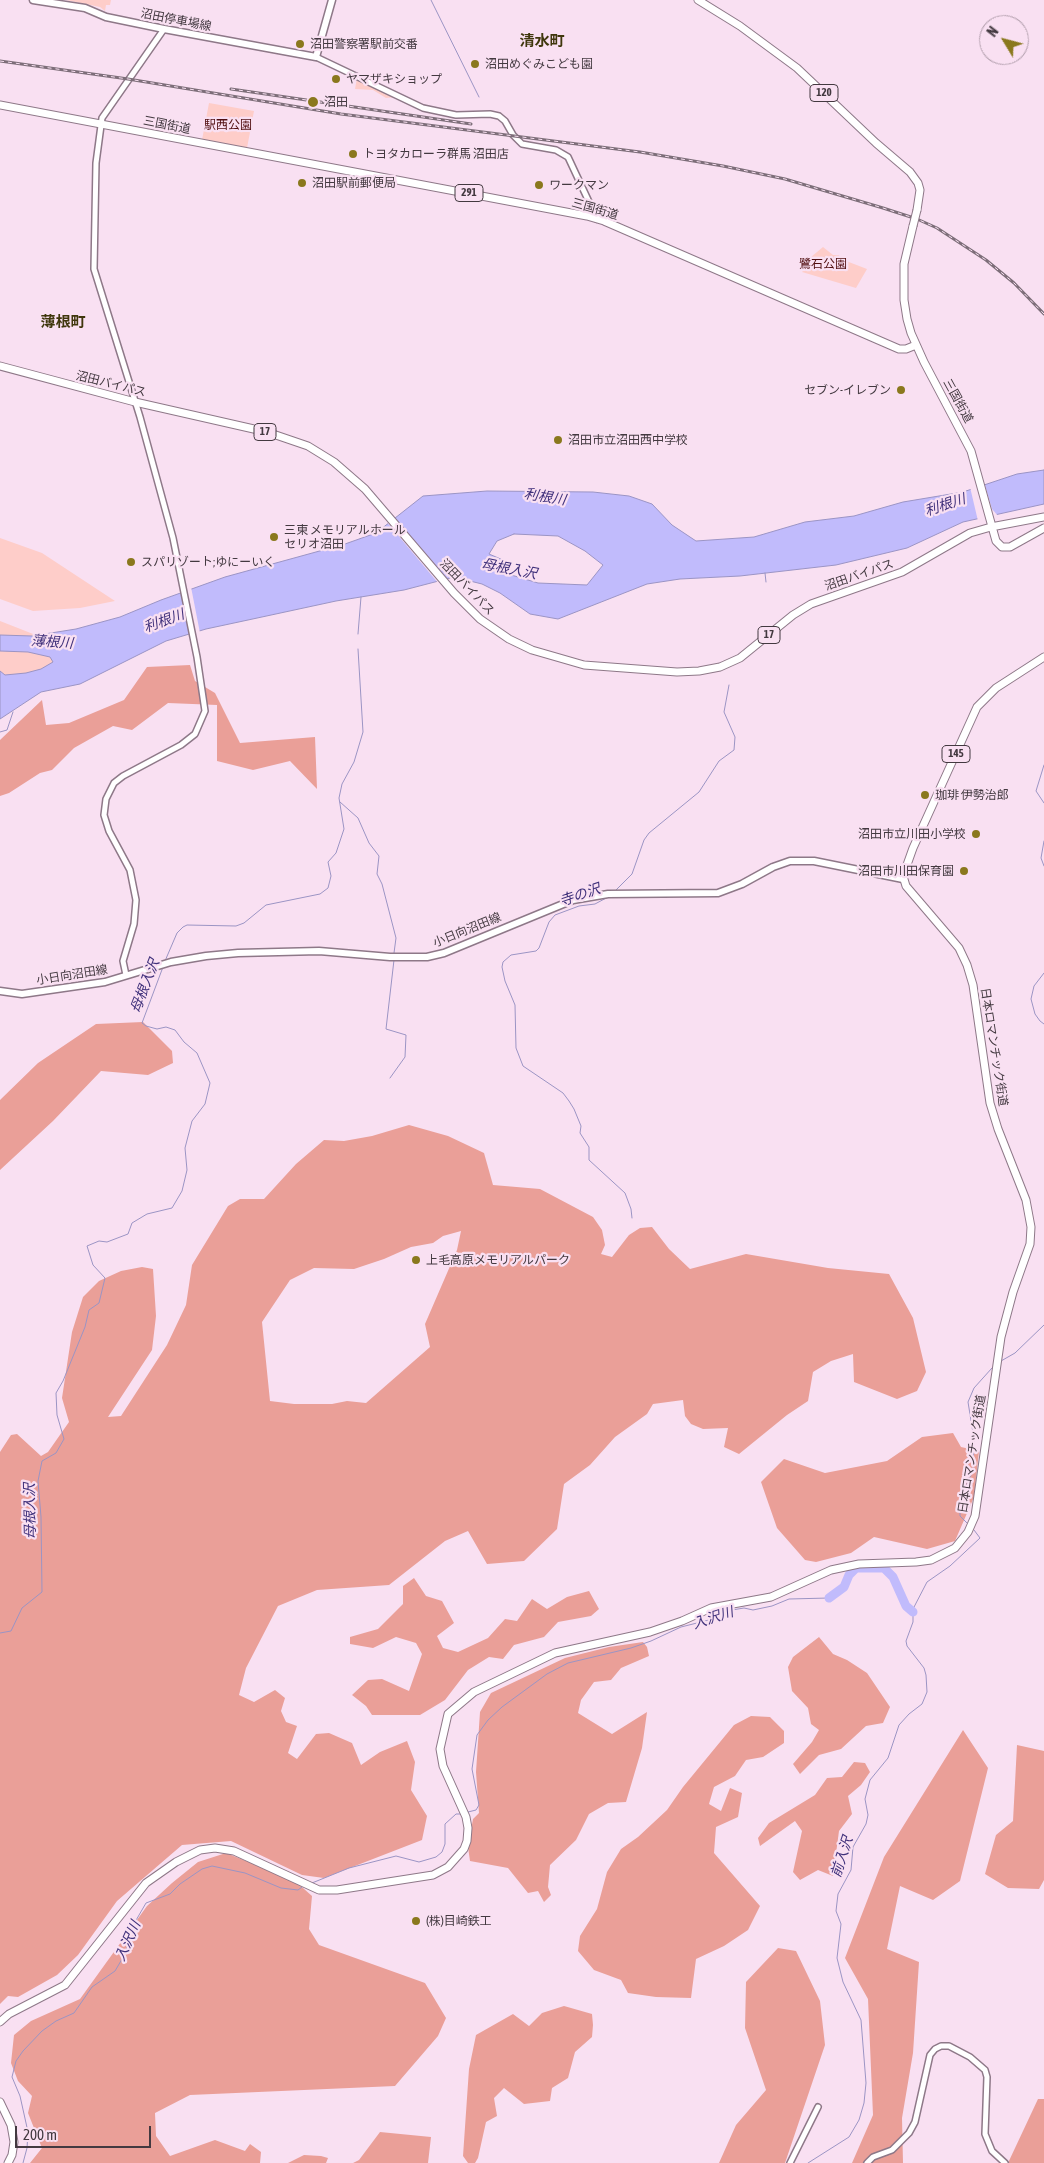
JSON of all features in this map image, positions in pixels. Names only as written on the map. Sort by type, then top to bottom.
[{"type":"highway","name":"120","points":[[698,0],[740,26],[797,68],[910,172],[918,183],[920,190],[917,210],[904,264],[903,279],[905,311],[916,346]]},
{"type":"highway","name":"三国街道","points":[[0,105],[597,218],[899,349],[916,346],[971,451],[991,527]]},
{"type":"highway","name":"沼田バイパス","points":[[0,366],[135,402],[267,432],[299,442],[334,462],[375,500],[472,612],[498,632],[532,650],[584,665],[656,672],[708,670],[740,658],[803,608],[887,579],[960,538],[991,527]]},
{"type":"highway","name":"17","points":[[991,527],[1044,517]]},
{"type":"highway","points":[[991,527],[996,541],[1006,548],[1044,528]]},
{"type":"highway","name":"145","points":[[903,879],[913,848],[977,708],[996,688],[1044,657]]},
{"type":"highway","name":"日本ロマンチック街道","points":[[0,2022],[9,2014],[65,1984],[146,1883],[182,1858],[200,1850],[215,1848],[234,1851],[319,1890],[337,1890],[433,1875],[448,1867],[464,1849],[468,1841],[468,1828],[466,1817],[443,1766],[440,1749],[448,1714],[474,1692],[555,1653],[650,1632],[682,1622],[711,1608],[771,1597],[831,1570],[860,1564],[931,1560],[956,1548],[968,1532],[974,1516],[1001,1337],[1013,1292],[1030,1244],[1031,1227],[1026,1200],[998,1129],[990,1103],[973,985],[967,965],[959,948],[910,891],[903,879]]},
{"type":"highway","points":[[0,2102],[11,2125],[14,2142],[12,2155],[8,2163]]},
{"type":"main road","name":"沼田停車場線","points":[[33,0],[85,8],[106,16],[164,29],[316,57]]},
{"type":"main road","points":[[316,57],[332,0]]},
{"type":"main road","name":"小日向沼田線","points":[[0,991],[13,994],[105,982],[188,958],[238,953],[319,951],[427,958],[444,953],[573,900],[608,894],[718,893],[742,884],[773,867],[790,861],[814,861],[903,879]]},
{"type":"street","points":[[126,975],[123,961],[134,924],[136,900],[130,870],[109,831],[104,815],[106,799],[114,783],[123,776],[187,741],[200,727],[206,704],[181,574],[162,498],[94,269],[96,163],[101,123],[106,111],[164,29]]},
{"type":"street","points":[[316,57],[429,110],[456,115],[490,114],[499,116],[505,120],[513,135],[522,144],[556,150],[568,157],[597,218]]},
{"type":"street","points":[[867,2163],[873,2157],[892,2150],[910,2133],[915,2122],[930,2055],[941,2046],[949,2046],[970,2057],[985,2070],[987,2077],[985,2134],[992,2151],[1005,2163]]},
{"type":"street","points":[[790,2163],[818,2107]]},
{"type":"green space","points":[[66,0],[111,0],[110,5],[106,5],[105,11],[100,7]]},
{"type":"green space","points":[[357,78],[397,97],[386,98],[373,90],[355,89]]},
{"type":"green space","name":"駅西公園","points":[[209,103],[254,111],[247,148],[202,140]]},
{"type":"green space","name":"鷺石公園","points":[[823,247],[833,255],[839,255],[841,259],[867,269],[856,288],[802,272],[811,257]]},
{"type":"green space","points":[[0,538],[42,553],[115,601],[80,608],[33,611],[0,599]]},
{"type":"green space","points":[[0,621],[102,661],[0,698]]},
{"type":"shaded area","points":[[190,665],[195,681],[215,693],[240,743],[315,737],[317,789],[290,761],[253,770],[217,761],[217,705],[168,703],[132,730],[113,726],[74,748],[52,770],[40,773],[9,793],[0,796],[0,740],[42,700],[46,725],[69,723],[124,700],[147,667]]},
{"type":"shaded area","points":[[143,1022],[172,1051],[173,1063],[148,1075],[101,1071],[53,1121],[0,1170],[0,1100],[38,1063],[96,1024]]},
{"type":"shaded area","points":[[409,1125],[448,1136],[484,1153],[493,1185],[540,1189],[593,1217],[602,1230],[605,1245],[601,1254],[612,1257],[629,1235],[640,1228],[652,1227],[669,1249],[690,1269],[746,1254],[828,1268],[889,1274],[913,1318],[926,1372],[917,1391],[897,1399],[854,1382],[853,1354],[831,1361],[813,1372],[808,1401],[787,1415],[739,1454],[724,1447],[728,1428],[703,1429],[691,1424],[685,1416],[683,1400],[653,1404],[647,1414],[615,1437],[590,1465],[564,1484],[557,1529],[524,1561],[487,1564],[468,1531],[445,1541],[389,1585],[317,1590],[278,1606],[246,1668],[239,1695],[254,1702],[275,1690],[285,1698],[281,1711],[286,1722],[297,1726],[288,1753],[297,1759],[316,1734],[329,1733],[352,1743],[361,1765],[380,1752],[407,1741],[415,1762],[411,1790],[427,1816],[422,1840],[324,1878],[302,1875],[231,1841],[182,1845],[117,1901],[78,1955],[57,1975],[18,1997],[8,1996],[0,2004],[0,1452],[11,1435],[17,1434],[41,1456],[48,1452],[69,1422],[62,1398],[72,1332],[83,1297],[99,1281],[121,1271],[142,1267],[153,1269],[156,1316],[152,1350],[108,1417],[121,1416],[167,1345],[186,1305],[192,1265],[228,1206],[240,1199],[264,1199],[296,1164],[324,1140],[344,1141],[372,1136]],"holes":[[[461,1231],[457,1250],[425,1324],[430,1347],[366,1403],[347,1401],[332,1404],[294,1404],[270,1401],[262,1322],[290,1280],[314,1268],[354,1269],[411,1247],[433,1243],[443,1236]]]},
{"type":"shaded area","points":[[953,1433],[961,1447],[979,1451],[974,1497],[955,1541],[927,1549],[874,1537],[851,1553],[816,1562],[805,1560],[777,1528],[761,1482],[784,1459],[825,1473],[887,1461],[922,1437]]},
{"type":"shaded area","points":[[414,1578],[426,1596],[442,1601],[454,1623],[437,1636],[443,1648],[458,1652],[488,1638],[505,1619],[517,1621],[532,1599],[547,1609],[567,1597],[589,1591],[599,1609],[591,1616],[558,1622],[544,1637],[514,1645],[503,1659],[489,1657],[468,1670],[445,1700],[420,1715],[372,1715],[366,1706],[352,1695],[368,1680],[382,1679],[409,1691],[422,1654],[416,1643],[396,1637],[373,1648],[350,1644],[350,1637],[378,1629],[403,1604],[403,1586]]},
{"type":"shaded area","points":[[819,1637],[833,1654],[847,1660],[867,1673],[890,1707],[883,1723],[866,1726],[841,1749],[819,1755],[800,1774],[793,1764],[812,1742],[819,1730],[811,1724],[808,1708],[792,1691],[788,1667],[793,1657]]},
{"type":"shaded area","points":[[643,1642],[647,1647],[649,1656],[621,1668],[611,1680],[594,1682],[581,1700],[578,1713],[612,1734],[647,1712],[642,1748],[626,1802],[608,1803],[589,1814],[576,1840],[550,1865],[548,1887],[551,1895],[544,1902],[538,1891],[528,1893],[508,1868],[470,1861],[468,1847],[473,1819],[479,1813],[476,1772],[480,1712],[491,1693],[565,1658],[609,1647]]},
{"type":"shaded area","points":[[751,1716],[770,1717],[784,1731],[784,1743],[763,1757],[746,1760],[735,1776],[714,1787],[709,1804],[721,1811],[730,1788],[742,1793],[738,1817],[716,1827],[714,1853],[760,1906],[748,1930],[724,1946],[696,1959],[691,1998],[656,1997],[628,1993],[621,1980],[594,1970],[578,1951],[580,1936],[597,1909],[607,1872],[621,1849],[638,1837],[667,1810],[683,1787],[734,1725]]},
{"type":"shaded area","points":[[963,1730],[988,1768],[960,1881],[933,1900],[900,1886],[887,1949],[919,1962],[913,2053],[902,2118],[903,2163],[852,2163],[873,2115],[868,1999],[845,1958],[884,1857]]},
{"type":"shaded area","points":[[1017,1745],[1044,1751],[1044,1880],[1039,1889],[1008,1888],[985,1874],[996,1835],[1013,1821]]},
{"type":"shaded area","points":[[854,1762],[865,1763],[870,1772],[861,1785],[848,1796],[852,1814],[839,1831],[833,1876],[818,1870],[800,1880],[793,1872],[802,1831],[795,1821],[760,1846],[758,1838],[769,1823],[815,1795],[827,1778],[842,1777]]},
{"type":"shaded area","points":[[226,1853],[294,1880],[312,1896],[309,1929],[319,1945],[425,1983],[446,2018],[438,2036],[395,2086],[190,2095],[155,2113],[156,2136],[170,2156],[215,2140],[245,2151],[250,2144],[261,2152],[260,2163],[30,2163],[42,2148],[28,2113],[32,2096],[18,2081],[11,2063],[14,2035],[31,2021],[80,1999],[147,1906],[198,1862]]},
{"type":"shaded area","points":[[778,1948],[796,1951],[820,2001],[825,2045],[785,2163],[719,2163],[736,2125],[766,2090],[745,2028],[746,1982]]},
{"type":"shaded area","points":[[564,2006],[592,2014],[593,2025],[592,2037],[575,2052],[568,2078],[552,2088],[550,2101],[524,2104],[504,2088],[494,2098],[497,2116],[486,2122],[478,2158],[475,2163],[468,2163],[463,2156],[469,2069],[476,2035],[513,2014],[529,2026],[542,2013]]},
{"type":"shaded area","points":[[1038,2099],[1044,2099],[1044,2163],[1008,2163]]},
{"type":"shaded area","points":[[380,2132],[431,2137],[428,2163],[353,2163],[359,2160]]},
{"type":"shaded area","points":[[304,2155],[328,2158],[326,2163],[288,2163]]},
{"type":"water","points":[[1044,470],[1044,504],[963,522],[907,548],[836,565],[740,576],[680,579],[647,584],[558,619],[530,614],[500,593],[482,584],[454,577],[404,590],[336,601],[206,629],[166,641],[80,684],[41,692],[0,719],[0,671],[5,675],[26,673],[41,669],[53,662],[50,657],[28,652],[0,651],[0,635],[32,636],[76,629],[120,617],[225,577],[345,544],[376,533],[423,496],[487,491],[593,492],[629,496],[652,504],[672,525],[696,541],[754,537],[805,522],[854,516],[903,502],[963,492],[1017,474]],"holes":[[[514,534],[558,536],[585,551],[603,565],[587,585],[538,583],[508,574],[503,560],[489,554],[497,541]]]},
{"type":"pier","points":[[984,482],[992,509],[999,517],[978,521],[970,487]]},
{"type":"pier","points":[[393,516],[448,581],[439,584],[386,521]]},
{"type":"pier","points":[[191,587],[200,633],[190,636],[181,590]]},
{"type":"waterway","points":[[431,0],[479,97]]},
{"type":"waterway","name":"寺の沢","points":[[765,573],[766,582]]},
{"type":"waterway","name":"母根入沢","points":[[358,634],[361,597]]},
{"type":"waterway","name":"母根入沢","points":[[165,961],[177,933],[187,925],[236,926],[244,923],[266,905],[320,894],[328,888],[331,876],[328,862],[336,853],[344,829],[339,798],[342,784],[354,762],[363,732],[358,649]]},
{"type":"waterway","name":"寺の沢","points":[[615,891],[632,874],[644,840],[649,833],[699,792],[719,761],[734,750],[735,737],[724,712],[729,685]]},
{"type":"waterway","points":[[0,732],[7,730],[13,712]]},
{"type":"waterway","name":"入沢川","points":[[1044,765],[1036,791],[1044,803]]},
{"type":"waterway","points":[[340,802],[358,818],[369,843],[379,856],[377,874],[382,884],[396,938],[394,953]]},
{"type":"waterway","name":"入沢川","points":[[1044,841],[1041,858],[1044,866]]},
{"type":"waterway","name":"寺の沢","points":[[608,897],[595,904],[579,906],[555,915],[549,922],[539,948],[536,951],[511,955],[503,962],[502,967],[505,981],[515,1005],[516,1048],[523,1066],[563,1093],[569,1101],[581,1126],[580,1133],[589,1147],[589,1160],[625,1193],[632,1218]]},
{"type":"waterway","points":[[390,1078],[405,1057],[406,1035],[386,1029],[394,960]]},
{"type":"waterway","name":"母根入沢","points":[[0,1633],[11,1631],[22,1608],[42,1592],[41,1517],[38,1481],[42,1461],[56,1453],[64,1439],[57,1415],[56,1393],[63,1381],[85,1327],[89,1310],[99,1303],[105,1278],[93,1265],[87,1246],[99,1241],[107,1242],[128,1234],[132,1223],[147,1214],[172,1208],[182,1191],[187,1170],[185,1148],[192,1121],[205,1104],[210,1083],[197,1053],[184,1042],[175,1030],[166,1027],[157,1029],[142,1023],[163,967]]},
{"type":"waterway","name":"入沢川","points":[[1044,973],[1034,986],[1031,999],[1035,1014],[1044,1024]]},
{"type":"waterway","name":"入沢川","points":[[1001,1361],[1015,1353],[1044,1325]]},
{"type":"waterway","name":"入沢川","points":[[968,1524],[960,1516],[960,1511],[965,1503],[967,1483],[973,1471],[974,1439],[968,1402],[974,1388],[992,1368]]},
{"type":"waterway","name":"前入沢","points":[[808,2163],[849,2137],[859,2120],[864,2103],[866,2083],[861,2020],[843,1982],[837,1958],[841,1924],[836,1911],[838,1894],[851,1870],[853,1847],[866,1824],[868,1815],[865,1799],[870,1780],[888,1758],[899,1725],[922,1704],[927,1692],[924,1668],[907,1646],[906,1641],[913,1622],[913,1609],[927,1582],[950,1566],[980,1538],[974,1530]]},
{"type":"waterway","name":"入沢川","points":[[829,1598],[844,1587],[849,1575],[856,1568],[884,1568],[893,1577],[906,1606],[913,1612]]},
{"type":"waterway","name":"入沢川","points":[[468,1812],[476,1810],[479,1805],[472,1769],[477,1735],[488,1720],[502,1707],[547,1674],[568,1663],[631,1648],[681,1627],[713,1619],[732,1610],[744,1608],[753,1610],[772,1606],[789,1599],[829,1598]]},
{"type":"waterway","name":"入沢川","points":[[312,1883],[349,1868],[396,1856],[419,1862],[436,1857],[442,1852],[445,1844],[445,1824],[456,1814],[461,1814]]},
{"type":"waterway","name":"入沢川","points":[[23,2163],[27,2148],[28,2132],[20,2096],[12,2077],[16,2061],[42,2031],[56,2021],[74,2013],[92,1987],[115,1971],[125,1954],[135,1922],[146,1903],[170,1894],[180,1884],[202,1869],[212,1866],[245,1873],[281,1888],[298,1890],[302,1887]]},
{"type":"railway","points":[[0,61],[128,79],[341,114],[640,152],[785,179],[883,208],[937,228],[986,260],[1014,283],[1044,314]]},
{"type":"railway","points":[[231,89],[471,124]]},
{"type":"place","name":"沼田警察署駅前交番","points":[[300,44]]},
{"type":"place","name":"沼田めぐみこども園","points":[[475,64]]},
{"type":"place","name":"ヤマザキショップ","points":[[336,79]]},
{"type":"place","name":"沼田","points":[[313,102]]},
{"type":"place","name":"トヨタカローラ群馬 沼田店","points":[[353,154]]},
{"type":"place","name":"沼田駅前郵便局","points":[[302,183]]},
{"type":"place","name":"ワークマン","points":[[539,185]]},
{"type":"place","name":"セブン-イレブン","points":[[901,390]]},
{"type":"place","name":"沼田市立沼田西中学校","points":[[558,440]]},
{"type":"place","name":"三東 メモリアルホール セリオ沼田","points":[[274,537]]},
{"type":"place","name":"スパリゾート;ゆにーいく","points":[[131,562]]},
{"type":"place","name":"珈琲 伊勢治郎","points":[[925,795]]},
{"type":"place","name":"沼田市立川田小学校","points":[[976,834]]},
{"type":"place","name":"沼田市川田保育園","points":[[964,871]]},
{"type":"place","name":"上毛高原メモリアルパーク","points":[[416,1260]]},
{"type":"place","name":"(株)目崎鉄工","points":[[416,1921]]},
{"type":"district","name":"清水町","points":[[542,41]]},
{"type":"district","name":"薄根町","points":[[63,322]]},
{"type":"water label","name":"利根川","points":[[545,497]]},
{"type":"water label","name":"利根川","points":[[945,505]]},
{"type":"water label","name":"利根川","points":[[164,621]]},
{"type":"water label","name":"薄根川","points":[[52,642]]}]
